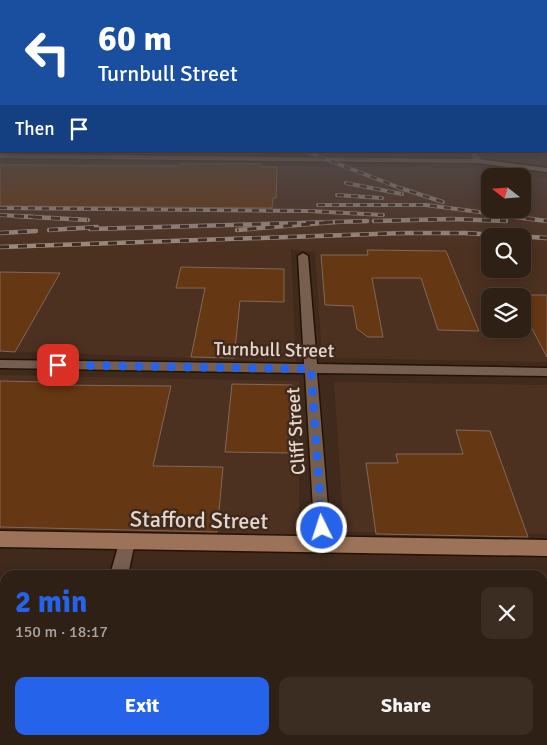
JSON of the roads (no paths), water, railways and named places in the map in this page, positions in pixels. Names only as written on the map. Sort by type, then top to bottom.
[{"type":"main road","name":"Stafford Street","points":[[0,540],[547,548]]},
{"type":"street","name":"Cliff Street","points":[[303,256],[323,544]]},
{"type":"street","name":"Turnbull Street","points":[[0,364],[547,372]]},
{"type":"street","points":[[120,570],[127,542]]},
{"type":"railway","points":[[379,180],[443,202]]},
{"type":"railway","points":[[346,183],[402,194]]},
{"type":"railway","points":[[337,195],[382,198]]},
{"type":"railway","points":[[318,205],[426,205],[481,212]]},
{"type":"railway","points":[[0,208],[310,211],[383,215]]},
{"type":"railway","points":[[0,215],[37,217]]},
{"type":"railway","points":[[15,216],[88,220]]},
{"type":"railway","points":[[524,218],[547,221]]},
{"type":"railway","points":[[374,221],[452,219],[506,221]]},
{"type":"railway","points":[[335,222],[367,221]]},
{"type":"railway","points":[[90,229],[335,222]]},
{"type":"railway","points":[[237,230],[335,222]]},
{"type":"railway","points":[[49,230],[97,227]]},
{"type":"railway","points":[[0,233],[36,231]]},
{"type":"railway","points":[[0,247],[403,233],[465,233],[547,238]]}]
